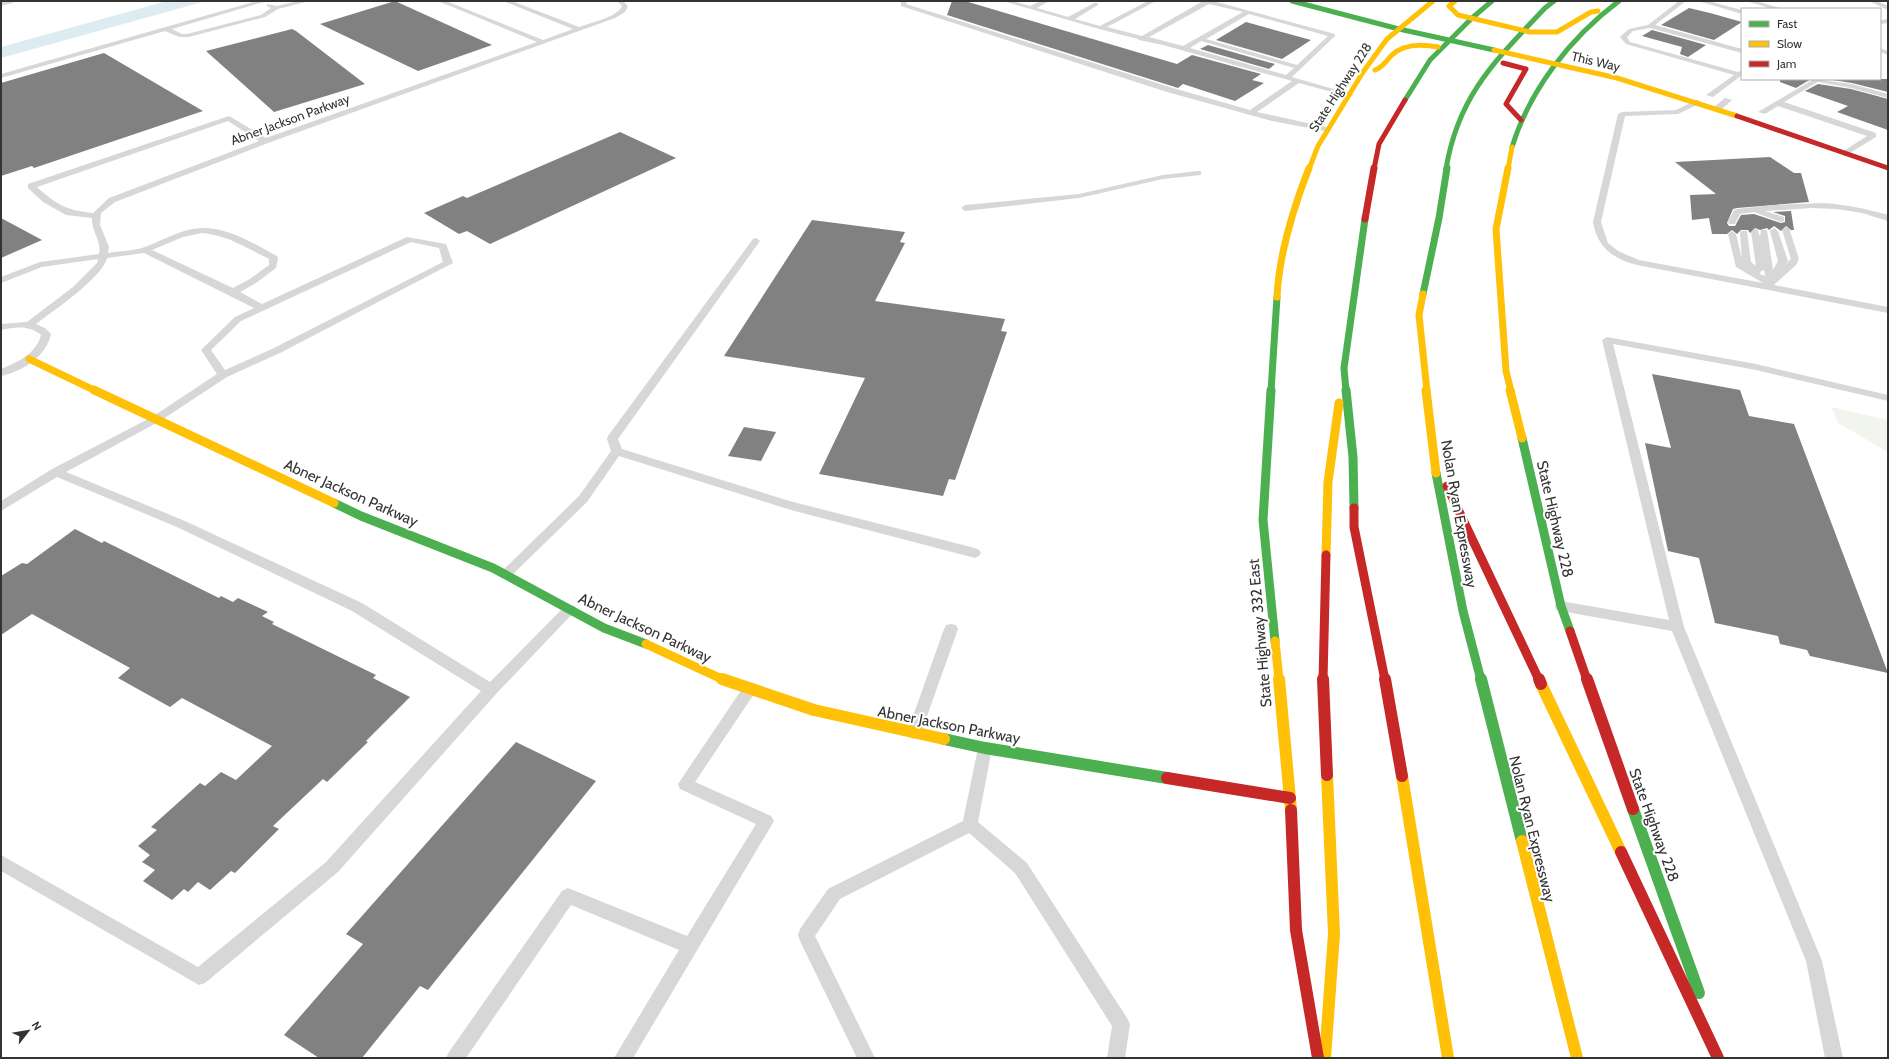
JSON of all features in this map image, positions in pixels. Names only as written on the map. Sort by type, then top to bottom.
[{"type":"main road","name":"This Way","points":[[1292,1],[1399,29],[1617,78],[1696,102],[1888,168]]},
{"type":"main road","name":"State Highway 228","points":[[1295,205],[1318,146],[1363,72],[1388,39],[1411,18],[1433,1]]},
{"type":"main road","points":[[1455,1],[1449,6],[1458,15],[1530,32],[1557,32],[1591,12],[1606,10]]},
{"type":"main road","points":[[1325,1058],[1334,934],[1323,680],[1328,482],[1368,201],[1379,144],[1430,60],[1472,18],[1492,1]]},
{"type":"main road","name":"Nolan Ryan Expressway","points":[[1554,1],[1545,8],[1493,63],[1468,100],[1450,146],[1439,218],[1419,315],[1433,456],[1463,611],[1577,1058]]},
{"type":"main road","name":"State Highway 228","points":[[1619,1],[1606,10],[1564,53],[1555,65],[1539,88],[1521,120],[1513,144],[1496,229],[1506,371],[1562,606],[1722,1058]]},
{"type":"main road","points":[[1397,15],[1424,21]]},
{"type":"main road","points":[[1452,28],[1474,33]]},
{"type":"main road","points":[[1504,40],[1527,45]]},
{"type":"main road","points":[[1363,72],[1380,69],[1396,52],[1410,46],[1429,45],[1451,50]]},
{"type":"main road","points":[[1487,59],[1526,69],[1506,104],[1521,120]]},
{"type":"main road","points":[[1707,94],[1732,102]]},
{"type":"main road","points":[[1759,111],[1777,117]]},
{"type":"main road","points":[[1854,143],[1873,150]]},
{"type":"main road","name":"State Highway 332 East","points":[[1295,205],[1278,274],[1263,520],[1290,798],[1296,930],[1318,1058]]},
{"type":"main road","name":"Abner Jackson Parkway","points":[[29,359],[360,516],[493,568],[604,628],[652,646],[748,690],[814,710],[985,748],[1290,798]]},
{"type":"main road","points":[[1344,368],[1352,457],[1354,527],[1394,725],[1448,1058]]},
{"type":"main road","points":[[1433,456],[1718,1058]]},
{"type":"street","points":[[1,3],[8,1]]},
{"type":"lane","points":[[166,29],[182,36],[188,36],[263,16],[276,8],[306,1]]},
{"type":"lane","points":[[441,1],[542,42]]},
{"type":"lane","points":[[506,1],[579,29]]},
{"type":"lane","name":"Abner Jackson Parkway","points":[[97,216],[97,212],[112,200],[266,141],[613,17],[623,11],[625,6],[620,1]]},
{"type":"lane","points":[[904,1],[903,5],[938,17],[1170,90],[1251,114],[1327,130]]},
{"type":"lane","points":[[1006,1],[1141,39],[1185,48],[1350,95]]},
{"type":"lane","points":[[1031,8],[1046,1]]},
{"type":"lane","points":[[1101,28],[1153,1]]},
{"type":"lane","points":[[1141,39],[1208,1],[1333,35],[1287,78]]},
{"type":"lane","points":[[1683,1],[1650,26],[1631,30],[1623,37],[1628,43],[1741,73]]},
{"type":"lane","points":[[1701,1],[1741,12]]},
{"type":"lane","points":[[1749,1],[1776,8]]},
{"type":"lane","points":[[1872,1],[1888,8]]},
{"type":"lane","points":[[1,76],[262,2],[276,8]]},
{"type":"lane","points":[[1069,19],[1096,4]]},
{"type":"lane","points":[[1185,48],[1248,12]]},
{"type":"lane","points":[[1650,26],[1741,50]]},
{"type":"lane","points":[[1200,39],[1298,67]]},
{"type":"lane","points":[[1707,94],[1741,73]]},
{"type":"lane","points":[[1759,111],[1778,103],[1816,80],[1852,86],[1888,96]]},
{"type":"lane","points":[[1251,114],[1297,81]]},
{"type":"lane","points":[[1696,102],[1678,112],[1622,114],[1597,222],[1598,234],[1605,245],[1616,255],[1637,262],[1770,285],[1888,310]]},
{"type":"lane","points":[[1716,109],[1732,102]]},
{"type":"lane","points":[[1778,103],[1873,135],[1854,143],[1845,154]]},
{"type":"lane","points":[[29,325],[76,289],[101,264],[105,247],[96,225],[97,216],[69,213],[46,200],[31,186],[229,118],[266,141]]},
{"type":"lane","points":[[965,208],[1079,196],[1163,177],[1198,173]]},
{"type":"lane","points":[[1732,222],[1737,212],[1752,209],[1809,204],[1837,205],[1871,212],[1888,218]]},
{"type":"lane","points":[[1752,209],[1781,219]]},
{"type":"lane","points":[[1752,209],[1758,220],[1752,209]]},
{"type":"lane","points":[[1,280],[40,265],[102,258],[145,250],[190,232],[202,230],[219,232],[274,258],[272,266],[253,281],[233,292]]},
{"type":"lane","points":[[1770,285],[1793,263],[1795,259],[1786,230]]},
{"type":"lane","points":[[1770,285],[1783,261],[1774,231]]},
{"type":"lane","points":[[1759,232],[1770,285]]},
{"type":"lane","points":[[1744,233],[1747,263],[1770,285]]},
{"type":"lane","points":[[1732,234],[1739,265],[1770,285]]},
{"type":"lane","points":[[1,507],[56,472],[156,419],[223,375],[276,351],[448,263],[443,246],[410,239],[238,319],[206,350],[223,375]]},
{"type":"lane","points":[[756,241],[612,439],[617,451],[791,506],[975,553]]},
{"type":"lane","points":[[145,250],[233,292],[262,308]]},
{"type":"lane","points":[[1,327],[29,325],[40,328],[46,334],[45,342],[39,351],[29,359],[1,373]]},
{"type":"lane","points":[[1834,1058],[1814,961],[1677,627],[1607,340],[1756,367],[1888,398]]},
{"type":"lane","points":[[505,575],[583,499],[617,451]]},
{"type":"lane","points":[[56,472],[181,524],[357,607],[491,690]]},
{"type":"lane","points":[[1562,606],[1677,627]]},
{"type":"lane","points":[[1,862],[38,885],[141,942],[199,977],[332,868],[491,690],[570,610]]},
{"type":"lane","points":[[914,733],[951,629]]},
{"type":"lane","points":[[623,1058],[766,821],[685,784],[748,690]]},
{"type":"lane","points":[[970,825],[985,748]]},
{"type":"lane","points":[[866,1058],[806,935],[834,894],[970,825]]},
{"type":"lane","points":[[970,825],[1021,868],[1121,1024],[1116,1058]]},
{"type":"lane","points":[[455,1058],[568,896],[690,946]]},
{"type":"shaded area","points":[[167,1],[206,1],[1,58],[1,47]]},
{"type":"shaded area","points":[[1831,407],[1888,420],[1888,452],[1838,423]]},
{"type":"building","points":[[395,1],[492,45],[418,71],[320,24]]},
{"type":"building","points":[[952,1],[965,1],[1177,64],[1192,55],[1261,74],[1252,80],[1264,83],[1235,101],[1183,84],[1178,88],[947,15]]},
{"type":"building","points":[[1689,8],[1741,22],[1714,40],[1661,25]]},
{"type":"building","points":[[1246,22],[1311,40],[1282,59],[1216,40]]},
{"type":"building","points":[[292,29],[365,84],[274,112],[206,51]]},
{"type":"building","points":[[1652,30],[1706,45],[1688,57],[1680,54],[1682,47],[1642,36]]},
{"type":"building","points":[[1208,45],[1275,64],[1269,69],[1200,49]]},
{"type":"building","points":[[104,53],[203,111],[34,168],[32,166],[1,176],[1,83]]},
{"type":"building","points":[[1888,79],[1888,92],[1832,80]]},
{"type":"building","points":[[1780,80],[1809,80],[1796,88],[1780,82]]},
{"type":"building","points":[[1818,84],[1851,89],[1888,99],[1888,130],[1837,112],[1848,106],[1805,91]]},
{"type":"building","points":[[620,132],[676,158],[490,244],[467,231],[459,234],[424,213],[463,196],[467,198]]},
{"type":"building","points":[[1770,157],[1794,173],[1801,173],[1809,202],[1733,209],[1727,223],[1729,226],[1735,226],[1741,215],[1754,214],[1781,223],[1785,222],[1785,216],[1773,212],[1791,211],[1794,230],[1791,230],[1786,226],[1781,231],[1774,226],[1769,230],[1767,228],[1760,230],[1755,228],[1750,233],[1748,230],[1741,230],[1737,234],[1732,230],[1727,234],[1712,234],[1709,218],[1692,220],[1690,195],[1716,194],[1675,162]]},
{"type":"building","points":[[1,218],[42,240],[1,258]]},
{"type":"building","points":[[812,220],[905,232],[900,242],[905,243],[875,301],[1005,319],[1001,331],[1007,332],[955,480],[949,479],[943,496],[819,474],[865,378],[724,356]]},
{"type":"building","points":[[1652,374],[1740,390],[1749,416],[1794,424],[1888,673],[1810,656],[1807,650],[1780,644],[1778,636],[1715,623],[1699,558],[1668,551],[1645,443],[1671,448]]},
{"type":"building","points":[[744,427],[776,432],[761,461],[728,456]]},
{"type":"building","points":[[75,529],[102,543],[104,541],[219,598],[221,596],[233,602],[238,598],[268,612],[262,616],[274,622],[272,624],[376,675],[373,678],[410,697],[366,741],[368,742],[327,782],[323,779],[273,826],[279,829],[235,873],[231,871],[210,890],[198,882],[188,892],[184,889],[172,900],[143,881],[155,870],[142,862],[150,855],[138,846],[157,830],[151,827],[200,783],[205,786],[221,772],[236,780],[272,746],[182,698],[170,707],[118,678],[130,668],[32,614],[1,635],[1,576],[22,563],[27,564]]},
{"type":"building","points":[[516,742],[596,781],[428,990],[420,986],[362,1058],[319,1058],[284,1035],[363,944],[346,934]]},
{"type":"traffic: fast","points":[[1292,1],[1399,29],[1494,50]]},
{"type":"traffic: fast","points":[[1405,100],[1430,60],[1472,18],[1492,1]]},
{"type":"traffic: fast","points":[[1423,294],[1439,218],[1450,146],[1468,100],[1493,63],[1545,8],[1554,1]]},
{"type":"traffic: fast","points":[[1512,147],[1527,108],[1555,66],[1587,28],[1619,1]]},
{"type":"traffic: fast","points":[[1354,508],[1353,457],[1344,368],[1365,219]]},
{"type":"traffic: fast","points":[[1275,641],[1263,520],[1277,297]]},
{"type":"traffic: fast","points":[[1522,438],[1561,606],[1570,631]]},
{"type":"traffic: fast","points":[[1436,473],[1463,611],[1522,841]]},
{"type":"traffic: fast","points":[[334,503],[361,516],[493,568],[604,628],[646,644]]},
{"type":"traffic: fast","points":[[944,739],[985,748],[1167,778]]},
{"type":"traffic: fast","points":[[1633,809],[1699,993]]},
{"type":"traffic: slow","points":[[1277,297],[1278,274],[1295,205],[1318,146],[1363,72],[1387,39],[1433,1]]},
{"type":"traffic: slow","points":[[1455,1],[1449,6],[1458,15],[1530,32],[1557,32],[1591,12],[1598,11]]},
{"type":"traffic: slow","points":[[1375,70],[1383,65],[1394,53],[1404,47],[1415,45],[1438,47]]},
{"type":"traffic: slow","points":[[1494,50],[1617,78],[1737,116]]},
{"type":"traffic: slow","points":[[1512,147],[1496,229],[1506,371],[1522,438]]},
{"type":"traffic: slow","points":[[1423,294],[1419,315],[1436,473]]},
{"type":"traffic: slow","points":[[29,359],[334,503]]},
{"type":"traffic: slow","points":[[1326,555],[1328,482],[1339,403]]},
{"type":"traffic: slow","points":[[1275,641],[1291,810]]},
{"type":"traffic: slow","points":[[646,644],[730,683],[814,710],[944,739]]},
{"type":"traffic: slow","points":[[1541,684],[1621,852]]},
{"type":"traffic: slow","points":[[1325,1058],[1334,934],[1327,775]]},
{"type":"traffic: slow","points":[[1402,776],[1448,1058]]},
{"type":"traffic: slow","points":[[1522,841],[1577,1058]]},
{"type":"traffic: jam","points":[[1503,63],[1526,69],[1506,104],[1521,120]]},
{"type":"traffic: jam","points":[[1365,219],[1379,144],[1405,100]]},
{"type":"traffic: jam","points":[[1737,116],[1888,168]]},
{"type":"traffic: jam","points":[[1447,486],[1541,684]]},
{"type":"traffic: jam","points":[[1354,508],[1354,527],[1394,725],[1402,776]]},
{"type":"traffic: jam","points":[[1326,555],[1323,680],[1327,775]]},
{"type":"traffic: jam","points":[[1570,631],[1633,809]]},
{"type":"traffic: jam","points":[[1167,778],[1290,798]]},
{"type":"traffic: jam","points":[[1291,810],[1296,930],[1318,1058]]},
{"type":"traffic: jam","points":[[1621,852],[1718,1058]]}]
